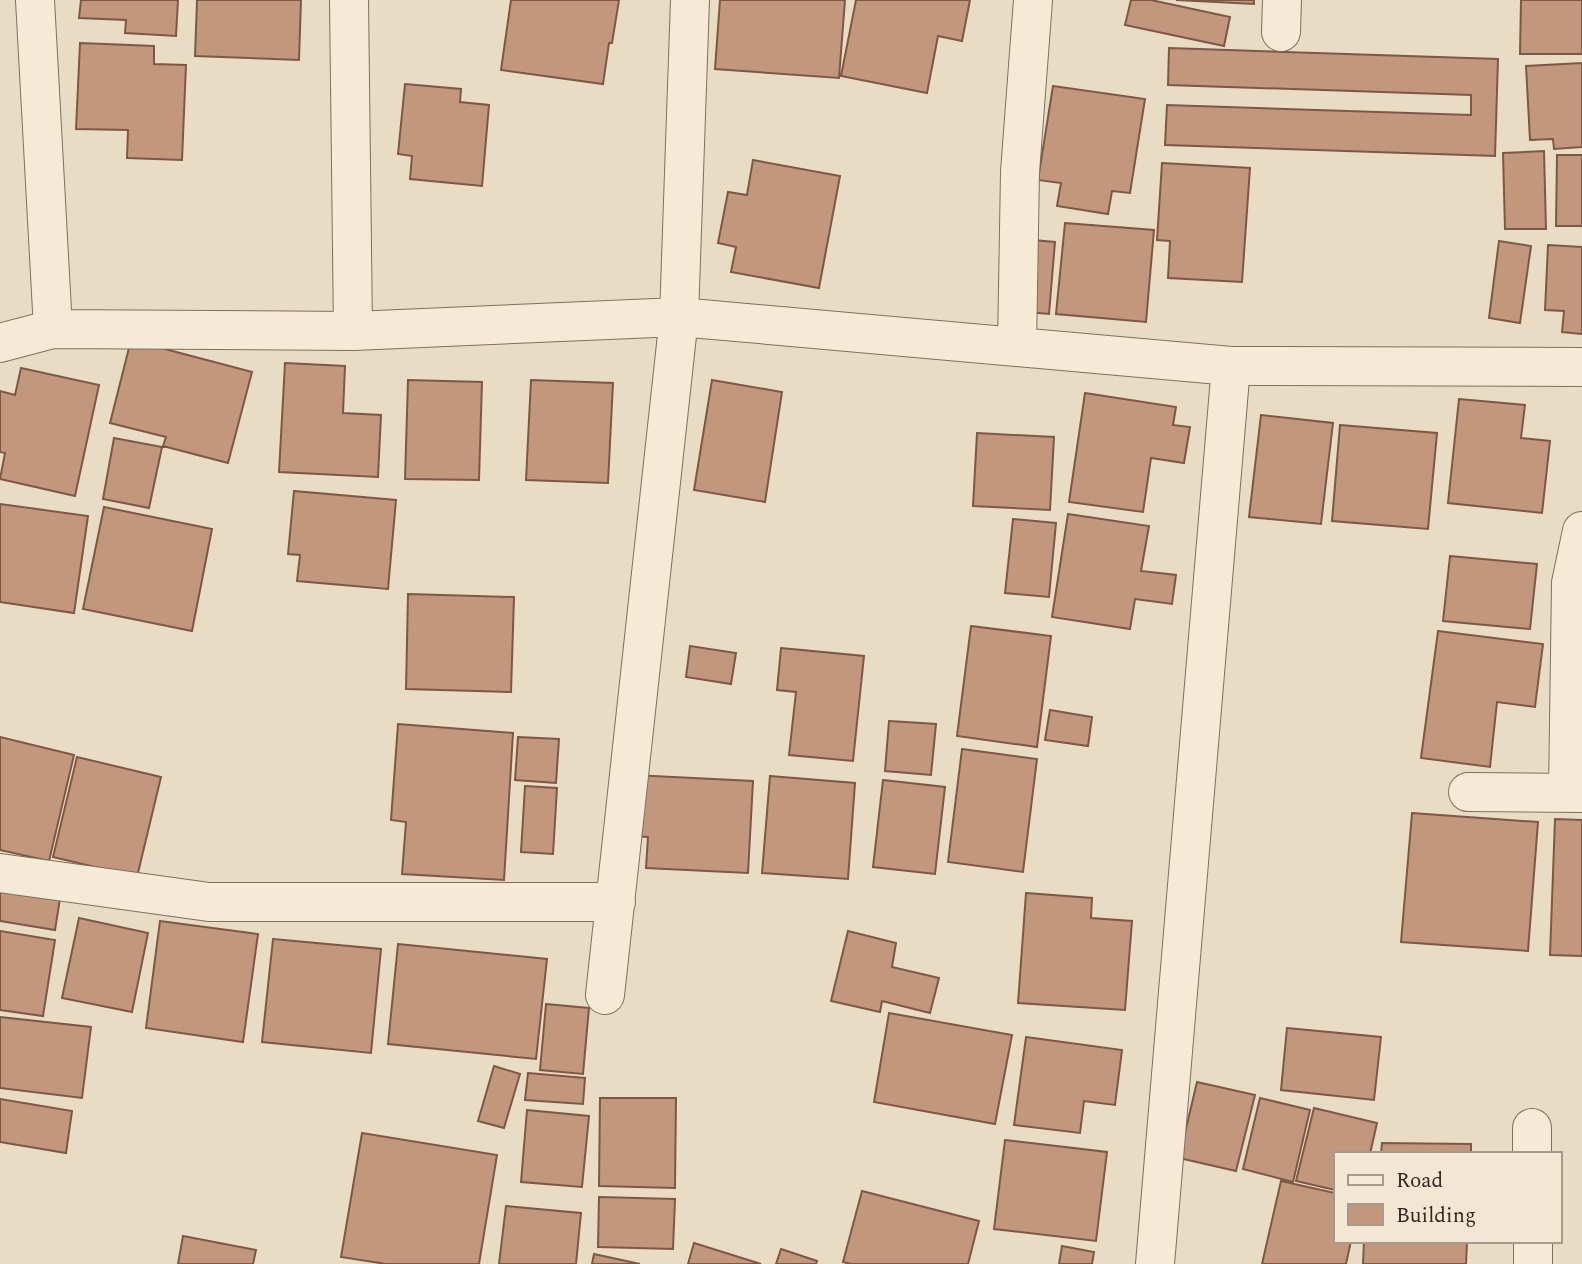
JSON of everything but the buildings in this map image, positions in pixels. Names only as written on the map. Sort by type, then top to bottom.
[{"type":"street","points":[[35,0],[53,329]]},
{"type":"street","points":[[349,0],[353,331]]},
{"type":"street","points":[[605,995],[679,317],[690,0]]},
{"type":"street","points":[[1017,346],[1020,172],[1033,0]]},
{"type":"street","points":[[0,343],[53,329],[353,331],[679,317],[1231,366],[1582,367]]},
{"type":"street","points":[[1155,1264],[1231,366]]},
{"type":"street","points":[[1468,792],[1575,793],[1571,583],[1582,531]]},
{"type":"street","points":[[0,873],[209,902],[616,902]]},
{"type":"street","points":[[1533,1243],[1533,1264]]}]
